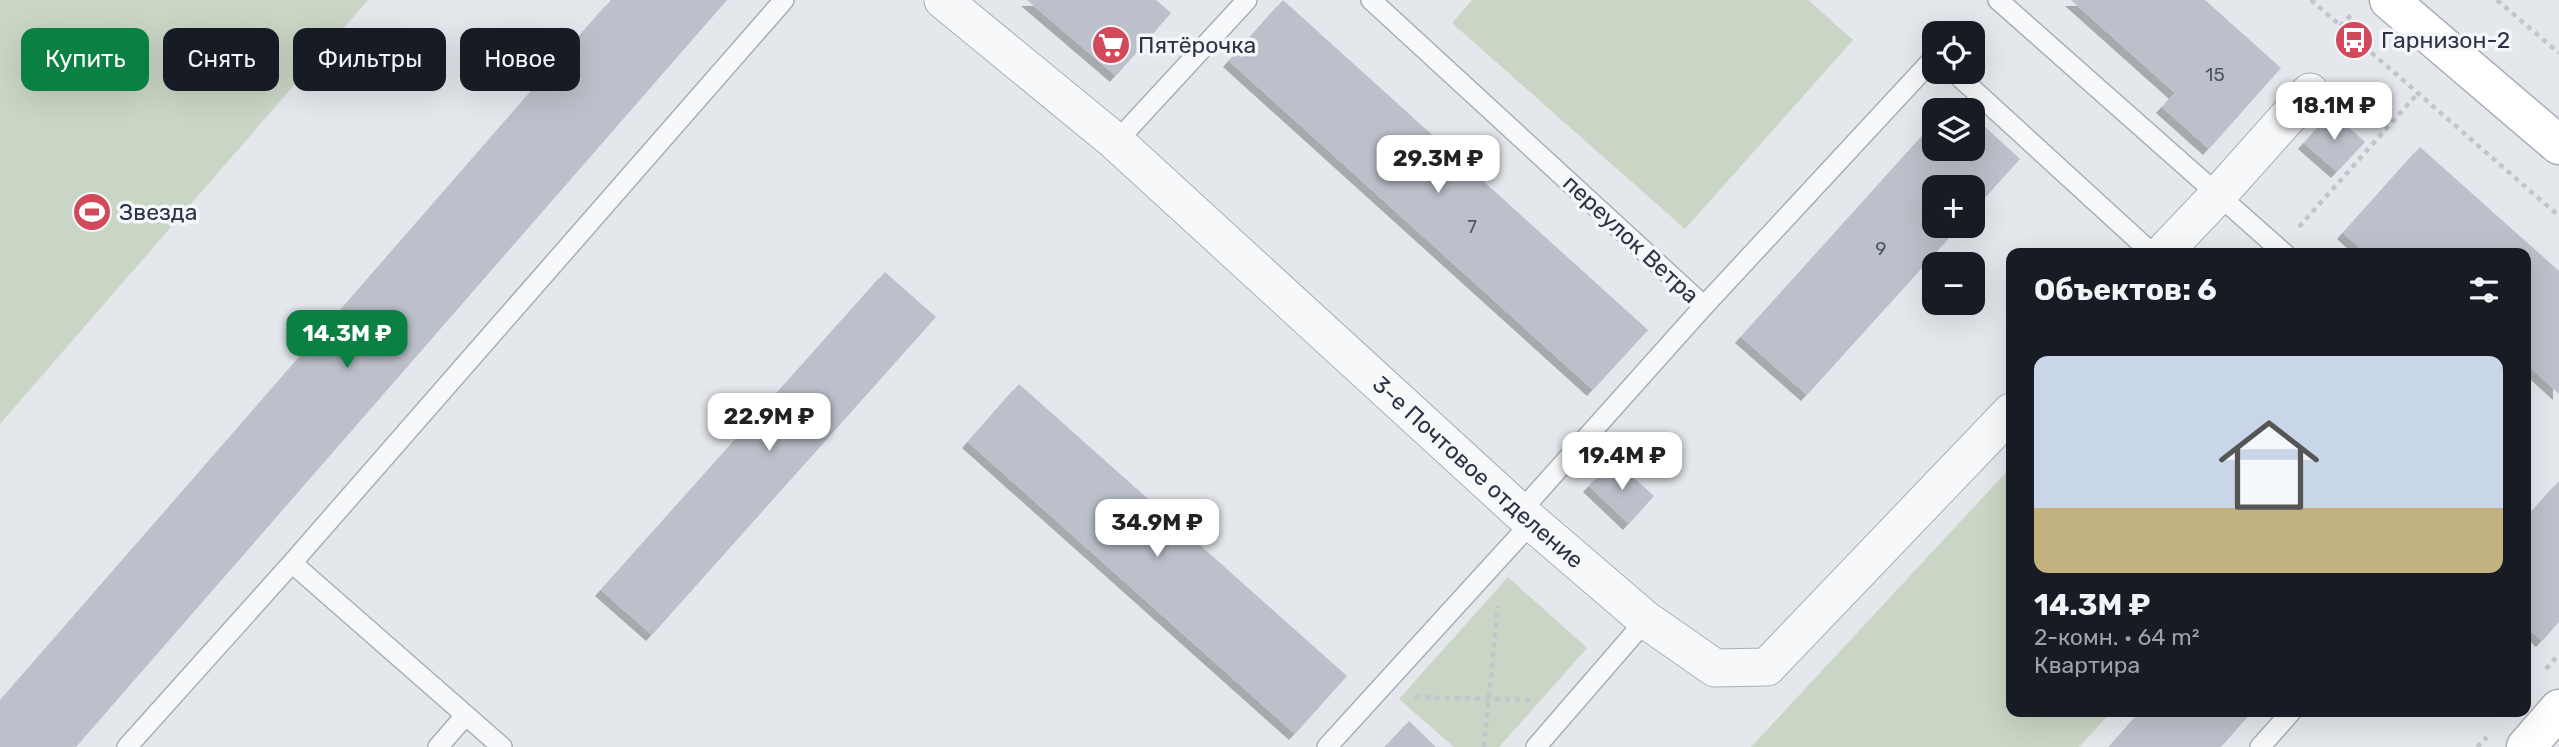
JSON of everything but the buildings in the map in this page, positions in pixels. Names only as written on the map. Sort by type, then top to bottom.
[{"type":"main road","points":[[2389,0],[2559,145]]},
{"type":"main road","points":[[2526,747],[2559,709]]},
{"type":"street","name":"3-е Почтовое отделение","points":[[943,0],[1116,142],[1526,517],[1646,621],[1715,668],[1767,667],[2006,417]]},
{"type":"street","points":[[2168,248],[2310,92]]},
{"type":"lane","points":[[127,747],[292,563],[784,0]]},
{"type":"lane","points":[[1116,142],[1247,0]]},
{"type":"lane","name":"переулок Ветра","points":[[1371,0],[1704,306],[1922,71]]},
{"type":"lane","points":[[1998,0],[2280,248]]},
{"type":"lane","points":[[1967,84],[2146,248]]},
{"type":"lane","points":[[1328,747],[1505,554],[1526,517],[1704,306]]},
{"type":"lane","points":[[292,563],[502,747]]},
{"type":"lane","points":[[1536,747],[1646,621]]},
{"type":"lane","points":[[438,747],[465,716]]},
{"type":"lane","points":[[2260,747],[2287,717]]},
{"type":"path","points":[[2311,0],[2559,216]]},
{"type":"path","points":[[2497,0],[2559,53]]},
{"type":"path","points":[[2286,248],[2418,93]]},
{"type":"path","points":[[1484,747],[1505,554]]},
{"type":"path","points":[[1374,695],[1578,700]]},
{"type":"green space","name":"Звезда","points":[[0,0],[368,0],[344,28],[293,28],[293,86],[0,424]]},
{"type":"green space","points":[[1472,0],[1808,0],[1853,40],[1685,229],[1452,23]]},
{"type":"green space","points":[[2006,472],[2006,717],[2106,717],[2079,747],[1751,747]]},
{"type":"green space","points":[[1508,577],[1587,648],[1499,747],[1454,747],[1399,699]]},
{"type":"place","name":"Гарнизон-2","points":[[2354,40]]},
{"type":"place","name":"Пятёрочка","points":[[1111,45]]},
{"type":"place","name":"Звезда","points":[[92,212]]}]
